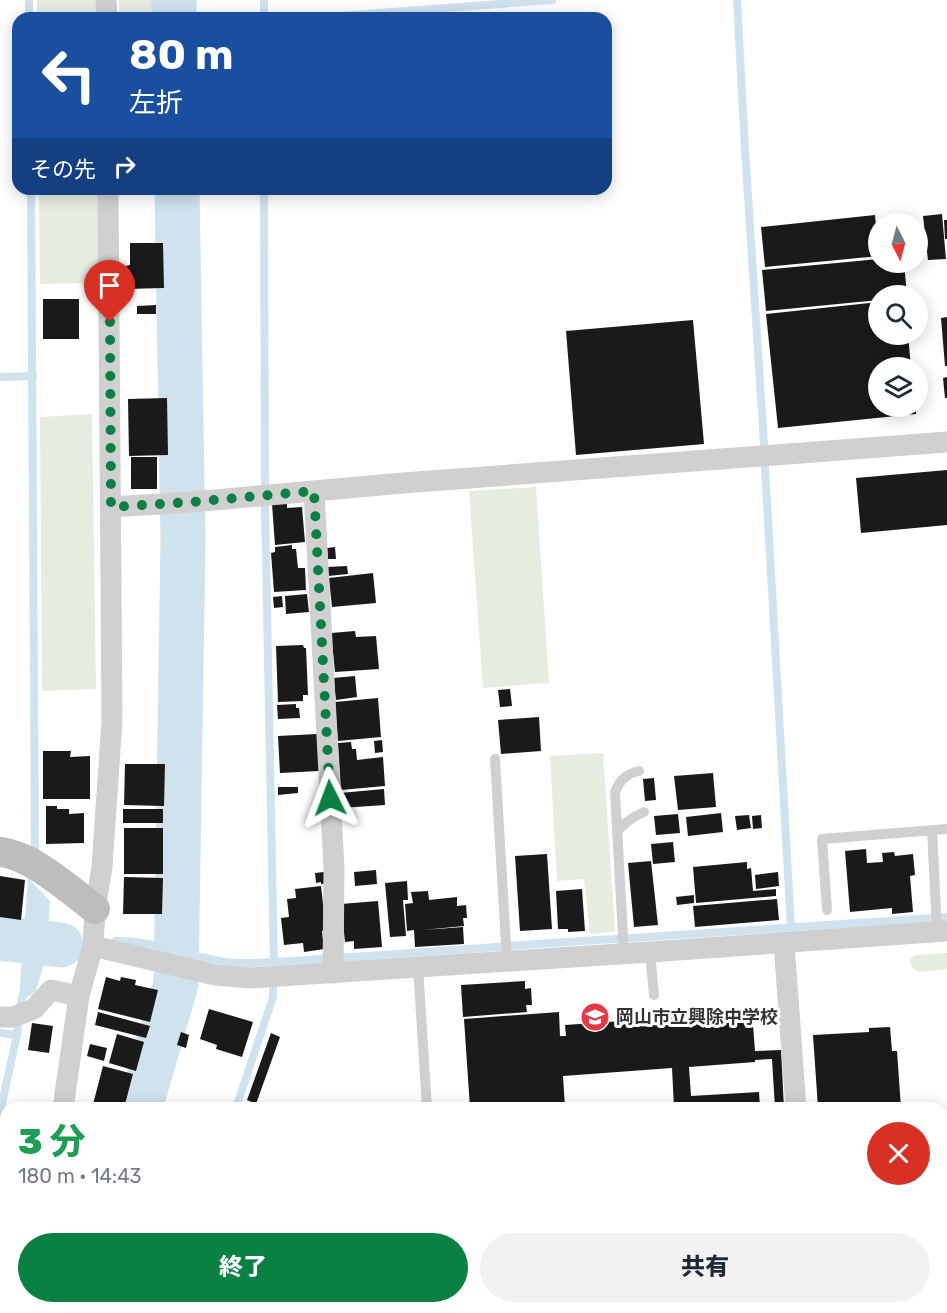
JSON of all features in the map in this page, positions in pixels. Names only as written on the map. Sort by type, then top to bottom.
[{"type":"street","points":[[64,1102],[80,996],[93,946],[95,909],[102,867],[112,722],[108,195]]},
{"type":"street","points":[[111,507],[947,442]]},
{"type":"street","points":[[314,491],[334,868],[333,962]]},
{"type":"street","points":[[23,861],[95,909]]},
{"type":"street","points":[[93,946],[215,975],[250,978],[271,976],[333,962],[418,967],[506,951],[623,944],[650,952],[784,943],[939,924]]},
{"type":"street","points":[[784,943],[796,1102]]},
{"type":"street","points":[[7,1017],[34,1009],[51,990],[80,996]]},
{"type":"lane","points":[[495,759],[506,951]]},
{"type":"lane","points":[[623,944],[615,792],[618,784],[626,776],[639,771]]},
{"type":"lane","points":[[617,832],[627,821],[644,812]]},
{"type":"lane","points":[[827,910],[822,839],[947,829]]},
{"type":"lane","points":[[932,830],[939,924]]},
{"type":"lane","points":[[650,952],[654,995]]},
{"type":"lane","points":[[418,967],[427,1102]]},
{"type":"shaded area","points":[[37,0],[96,0],[96,12],[37,12]]},
{"type":"shaded area","points":[[119,0],[161,0],[161,12],[120,12]]},
{"type":"shaded area","points":[[39,195],[98,195],[99,283],[40,284]]},
{"type":"shaded area","points":[[92,414],[96,689],[42,691],[40,417]]},
{"type":"shaded area","points":[[536,487],[549,683],[483,688],[469,491]]},
{"type":"shaded area","points":[[603,753],[615,932],[590,934],[584,879],[557,881],[550,756]]},
{"type":"shaded area","points":[[947,953],[947,969],[919,972],[912,968],[910,959],[915,955]]},
{"type":"water","points":[[28,878],[50,901],[48,930],[63,938],[61,952],[46,956],[36,991],[30,996],[19,996]]},
{"type":"building","points":[[942,214],[946,259],[928,260],[928,215]]},
{"type":"building","points":[[868,216],[868,257],[765,267],[761,227]]},
{"type":"building","points":[[944,220],[947,220],[947,239],[945,239]]},
{"type":"building","points":[[130,243],[163,243],[164,288],[126,289],[126,266],[130,265]]},
{"type":"building","points":[[868,260],[868,273],[905,273],[906,285],[868,285],[868,301],[766,311],[762,270]]},
{"type":"building","points":[[43,299],[79,299],[79,339],[43,339]]},
{"type":"building","points":[[868,303],[868,345],[909,345],[910,357],[868,357],[868,417],[886,417],[778,428],[766,314]]},
{"type":"building","points":[[156,305],[156,314],[137,314],[137,306]]},
{"type":"building","points":[[947,317],[947,366],[945,366],[941,318]]},
{"type":"building","points":[[693,320],[704,444],[576,455],[566,331]]},
{"type":"building","points":[[947,377],[947,398],[945,398],[943,378]]},
{"type":"building","points":[[167,398],[168,455],[129,456],[128,399]]},
{"type":"building","points":[[131,457],[157,457],[157,489],[131,489]]},
{"type":"building","points":[[947,470],[947,525],[861,533],[856,478]]},
{"type":"building","points":[[287,502],[287,508],[302,507],[305,542],[275,545],[272,504]]},
{"type":"building","points":[[292,545],[292,549],[296,549],[298,568],[305,568],[306,590],[274,592],[271,553],[275,552],[275,547]]},
{"type":"building","points":[[335,547],[336,559],[328,559],[327,548]]},
{"type":"building","points":[[347,566],[348,574],[328,576],[327,567]]},
{"type":"building","points":[[373,573],[376,603],[332,607],[329,578]]},
{"type":"building","points":[[307,594],[309,612],[286,614],[285,596]]},
{"type":"building","points":[[282,596],[283,607],[274,608],[273,597]]},
{"type":"building","points":[[355,631],[356,637],[376,636],[379,669],[335,672],[331,633]]},
{"type":"building","points":[[303,645],[306,648],[308,695],[303,695],[303,701],[278,702],[276,646]]},
{"type":"building","points":[[355,676],[357,697],[336,700],[333,678]]},
{"type":"building","points":[[510,689],[512,706],[500,707],[498,690]]},
{"type":"building","points":[[378,698],[381,737],[338,741],[335,702]]},
{"type":"building","points":[[296,704],[300,718],[278,719],[277,705]]},
{"type":"building","points":[[539,717],[541,751],[501,754],[498,720]]},
{"type":"building","points":[[317,734],[319,771],[280,773],[278,736]]},
{"type":"building","points":[[382,740],[383,752],[375,753],[374,741]]},
{"type":"building","points":[[351,742],[352,749],[356,749],[357,760],[383,757],[385,786],[341,790],[338,743]]},
{"type":"building","points":[[43,751],[71,751],[70,757],[90,756],[90,799],[43,799]]},
{"type":"building","points":[[125,764],[165,764],[164,806],[124,805]]},
{"type":"building","points":[[713,773],[716,807],[678,810],[674,776]]},
{"type":"building","points":[[654,778],[656,800],[645,801],[643,779]]},
{"type":"building","points":[[278,787],[298,787],[298,793],[278,795]]},
{"type":"building","points":[[384,789],[385,805],[341,808],[340,793]]},
{"type":"building","points":[[46,806],[69,809],[69,814],[84,813],[84,843],[46,844]]},
{"type":"building","points":[[123,809],[163,809],[163,823],[123,823]]},
{"type":"building","points":[[721,813],[723,832],[688,836],[686,817]]},
{"type":"building","points":[[678,814],[680,833],[656,835],[654,816]]},
{"type":"building","points":[[749,815],[751,828],[737,830],[735,816]]},
{"type":"building","points":[[761,815],[762,828],[753,829],[752,816]]},
{"type":"building","points":[[124,828],[163,828],[163,874],[124,874]]},
{"type":"building","points":[[673,842],[675,862],[653,864],[651,844]]},
{"type":"building","points":[[866,849],[867,863],[883,862],[882,853],[894,852],[895,856],[913,854],[915,875],[910,876],[913,912],[892,914],[892,908],[850,912],[845,851]]},
{"type":"building","points":[[547,854],[552,929],[520,931],[515,856]]},
{"type":"building","points":[[651,861],[658,925],[634,927],[628,863]]},
{"type":"building","points":[[747,862],[747,869],[751,868],[753,891],[776,889],[776,896],[696,903],[693,867]]},
{"type":"building","points":[[376,870],[377,884],[355,886],[354,872]]},
{"type":"building","points":[[324,872],[325,884],[316,883],[315,873]]},
{"type":"building","points":[[778,872],[779,886],[756,889],[755,875]]},
{"type":"building","points":[[0,876],[25,880],[21,920],[0,917]]},
{"type":"building","points":[[124,877],[163,878],[162,914],[123,914]]},
{"type":"building","points":[[407,881],[408,900],[403,900],[406,936],[390,937],[385,883]]},
{"type":"building","points":[[321,886],[326,930],[322,931],[324,949],[304,952],[303,943],[284,945],[281,918],[289,917],[287,899],[296,898],[295,889]]},
{"type":"building","points":[[582,889],[585,931],[568,932],[568,929],[558,929],[556,891]]},
{"type":"building","points":[[428,891],[429,900],[457,897],[457,906],[466,905],[467,918],[463,918],[464,926],[423,930],[463,927],[464,944],[415,947],[414,930],[407,931],[405,904],[413,903],[411,892]]},
{"type":"building","points":[[694,895],[694,903],[677,905],[676,897]]},
{"type":"building","points":[[777,899],[779,920],[695,927],[693,906]]},
{"type":"building","points":[[378,901],[382,947],[354,949],[354,941],[345,942],[341,904]]},
{"type":"building","points":[[106,977],[120,981],[121,977],[136,980],[135,985],[158,990],[150,1022],[98,1009]]},
{"type":"building","points":[[525,981],[525,989],[531,988],[532,1005],[526,1005],[527,1012],[463,1017],[461,985]]},
{"type":"building","points":[[209,1009],[253,1022],[242,1057],[216,1049],[217,1045],[200,1039]]},
{"type":"building","points":[[98,1012],[150,1026],[146,1038],[95,1025]]},
{"type":"building","points":[[559,1012],[560,1036],[566,1036],[565,1025],[752,1012],[755,1051],[781,1050],[784,1102],[775,1102],[772,1059],[689,1067],[691,1096],[759,1092],[760,1102],[674,1102],[672,1068],[563,1076],[565,1102],[470,1102],[464,1019]]},
{"type":"building","points":[[32,1023],[53,1026],[49,1053],[28,1050]]},
{"type":"building","points":[[890,1027],[892,1051],[897,1051],[901,1102],[818,1102],[813,1035],[869,1032],[869,1028]]},
{"type":"building","points":[[181,1032],[189,1035],[186,1048],[177,1045]]},
{"type":"building","points":[[271,1033],[280,1037],[257,1102],[247,1100]]},
{"type":"building","points":[[117,1034],[144,1042],[136,1071],[109,1063]]},
{"type":"building","points":[[90,1044],[107,1048],[104,1061],[87,1056]]},
{"type":"building","points":[[103,1066],[133,1074],[126,1102],[94,1102]]},
{"type":"waterway","points":[[29,0],[29,12]]},
{"type":"waterway","points":[[174,0],[174,12]]},
{"type":"waterway","points":[[264,0],[264,12]]},
{"type":"waterway","points":[[393,12],[552,0]]},
{"type":"waterway","points":[[737,0],[764,444]]},
{"type":"waterway","points":[[31,195],[35,856]]},
{"type":"waterway","points":[[142,1102],[176,984],[183,541],[177,195]]},
{"type":"waterway","points":[[264,195],[265,486]]},
{"type":"waterway","points":[[0,377],[33,376]]},
{"type":"waterway","points":[[765,467],[791,927]]},
{"type":"waterway","points":[[265,507],[274,966]]},
{"type":"waterway","points":[[116,941],[149,944],[233,963],[250,963],[947,917]]},
{"type":"waterway","points":[[0,938],[61,945]]},
{"type":"waterway","points":[[238,1102],[273,997],[273,978]]},
{"type":"waterway","points":[[2,1102],[17,1035],[22,997],[29,988]]},
{"type":"waterway","points":[[0,1033],[17,1035]]},
{"type":"place","name":"岡山市立興除中学校","points":[[595,1017]]},
{"type":"route","points":[[110,322],[111,507],[314,491],[330,798]]}]
